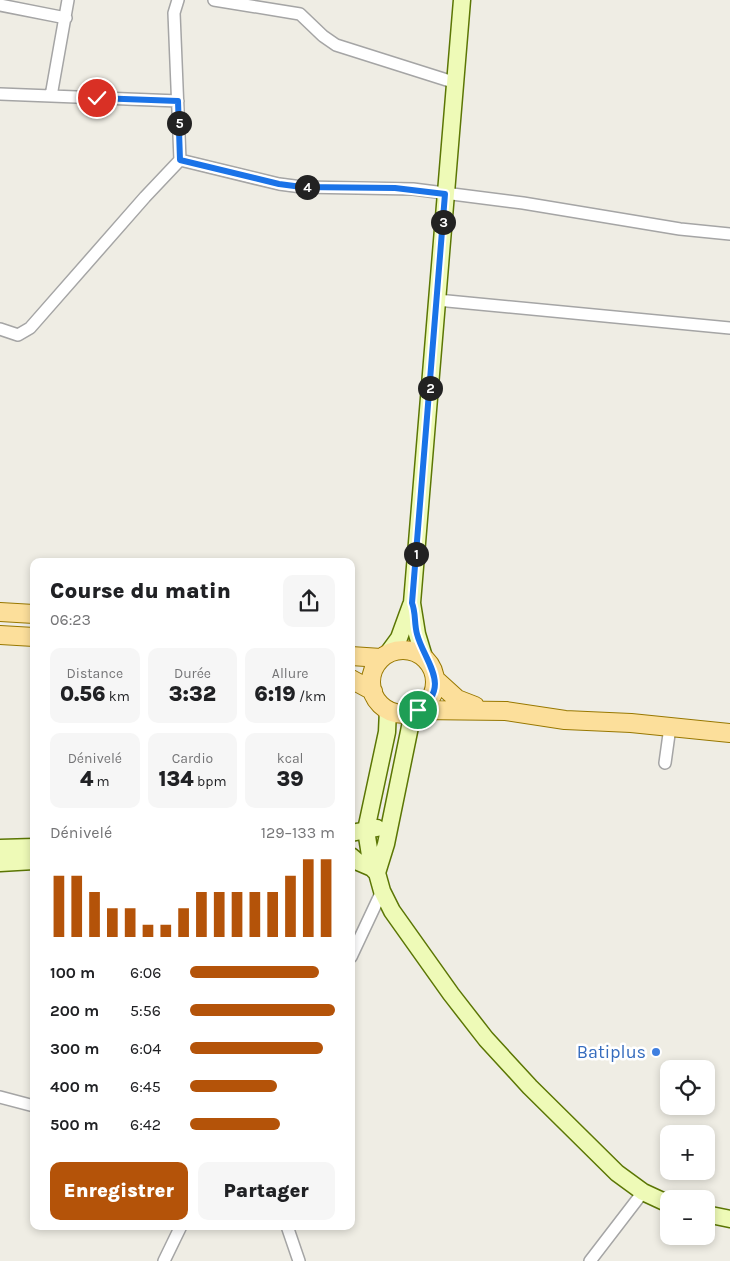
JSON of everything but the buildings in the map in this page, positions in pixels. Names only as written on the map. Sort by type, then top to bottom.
[{"type":"main road","points":[[374,870],[386,844],[416,711],[428,702],[433,694],[435,679],[432,667],[424,657],[417,634],[412,603],[438,300],[453,82],[462,0]]},
{"type":"main road","points":[[412,603],[398,638],[373,670],[373,691],[378,702],[388,710],[400,714],[416,711],[487,710],[565,720],[730,732]]},
{"type":"main road","points":[[0,612],[30,614]]},
{"type":"main road","points":[[0,635],[30,637]]},
{"type":"main road","points":[[355,656],[384,656],[407,649],[424,657]]},
{"type":"main road","points":[[435,679],[457,700],[487,710]]},
{"type":"main road","points":[[355,681],[373,691]]},
{"type":"main road","points":[[388,710],[388,732],[359,832],[359,848],[374,870],[382,891],[409,936],[486,1039],[592,1150],[617,1173],[643,1192],[660,1200]]},
{"type":"main road","points":[[359,832],[389,826]]},
{"type":"main road","points":[[359,848],[386,844]]},
{"type":"main road","points":[[0,848],[30,847]]},
{"type":"main road","points":[[355,859],[374,870]]},
{"type":"main road","points":[[0,863],[30,861]]},
{"type":"main road","points":[[715,1216],[730,1219]]},
{"type":"street","points":[[51,96],[68,0]]},
{"type":"street","points":[[0,329],[18,335],[30,328],[138,204],[180,160],[174,12],[178,0]]},
{"type":"street","points":[[214,0],[219,3],[300,14],[323,36],[336,45],[453,82]]},
{"type":"street","points":[[0,5],[66,18]]},
{"type":"street","points":[[0,94],[178,101]]},
{"type":"street","points":[[180,160],[279,184],[302,187],[395,188],[524,203],[680,229],[730,234]]},
{"type":"street","points":[[438,300],[730,328]]},
{"type":"street","points":[[665,763],[670,727]]},
{"type":"street","points":[[355,948],[382,891]]},
{"type":"street","points":[[0,1097],[30,1105]]},
{"type":"street","points":[[590,1261],[643,1192]]},
{"type":"street","points":[[164,1261],[179,1230]]},
{"type":"street","points":[[288,1230],[299,1261]]},
{"type":"place","name":"Batiplus","points":[[656,1052]]},
{"type":"route","points":[[97,98],[178,101],[180,160],[279,184],[302,187],[376,187],[413,189],[445,194],[438,300],[412,603],[415,610],[417,634],[424,657],[432,667],[435,686],[428,702],[418,710]]}]
